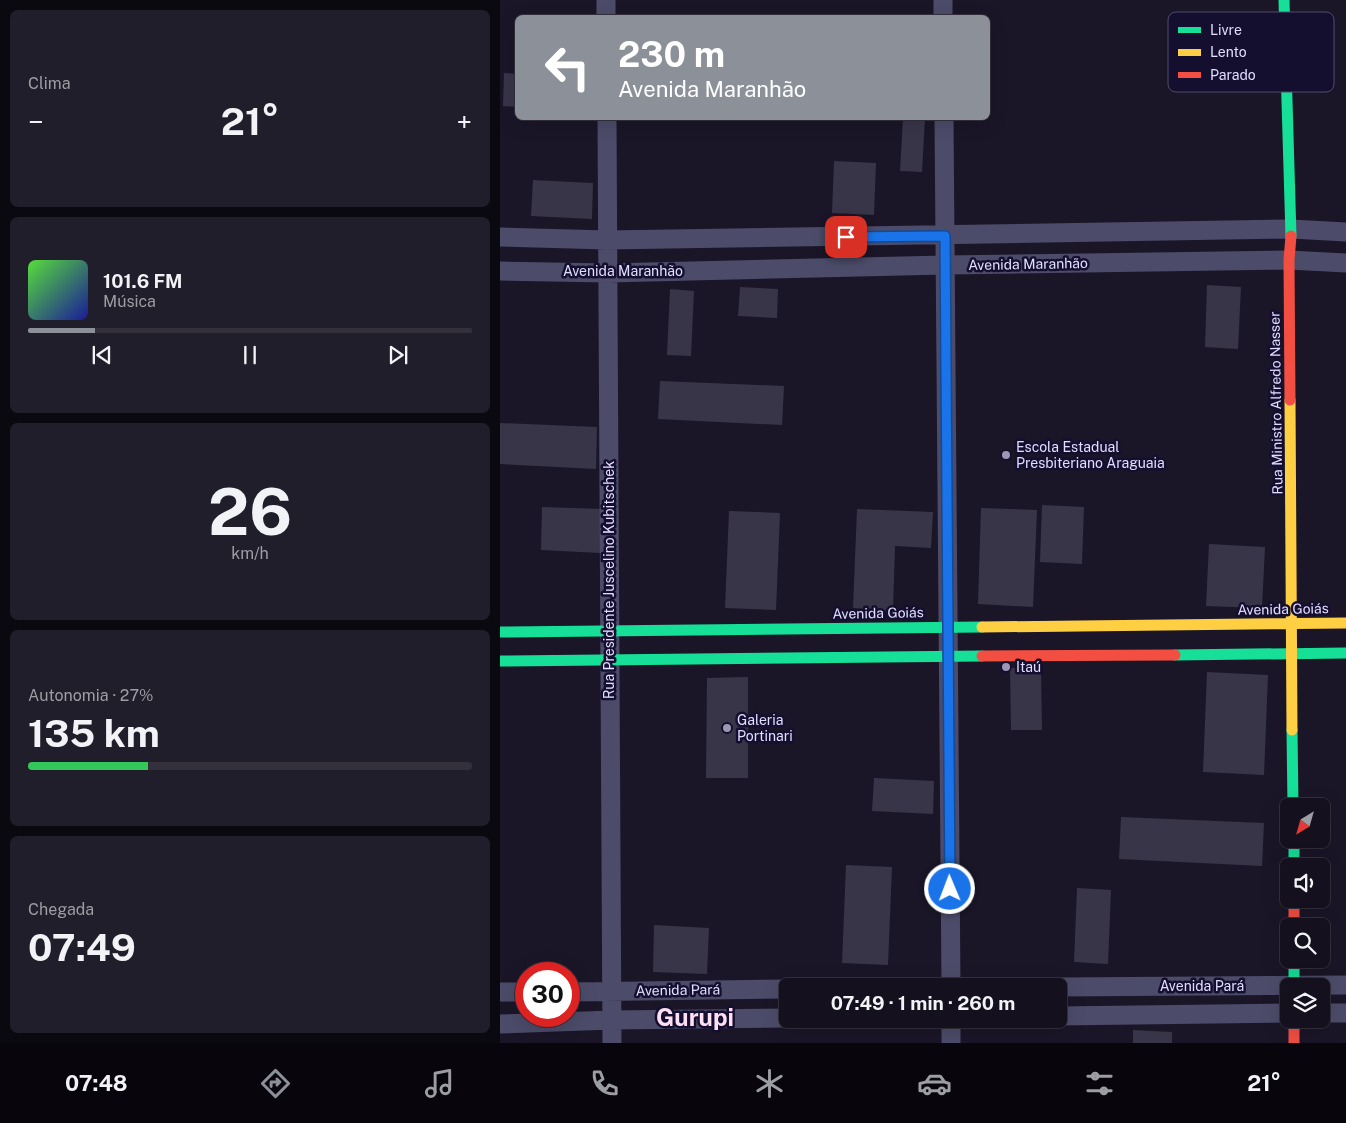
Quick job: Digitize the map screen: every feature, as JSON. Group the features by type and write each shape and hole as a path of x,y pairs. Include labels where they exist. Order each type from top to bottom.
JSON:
{"main road":[{"name":"Rua Ministro Alfredo Nasser","path":"1287,92 1291,229 1293,798"},
{"name":"Avenida Goiás","path":"500,632 1346,623"},
{"path":"500,661 1346,653"},
{"path":"1294,1028 1294,1043"}],"street":[{"path":"606,0 606,15"},
{"path":"943,0 943,15"},
{"name":"Rua Presidente Juscelino Kubitschek","path":"606,120 612,1043"},
{"path":"944,120 951,978"},
{"path":"500,237 607,240 1291,229 1346,232"},
{"name":"Avenida Maranhão","path":"500,270 607,273 945,265 1290,260 1346,263"},
{"name":"Avenida Pará","path":"1330,985 1346,984"},
{"name":"Avenida Pará","path":"1067,987 1280,986"},
{"name":"Avenida Pará","path":"580,992 779,990"},
{"path":"500,992 515,992"},
{"name":"Avenida Pará","path":"1067,1016 1280,1013"},
{"path":"1330,1013 1346,1013"},
{"path":"500,1024 612,1020 779,1018"},
{"path":"951,1028 951,1043"}],"building":[{"path":"504,73 515,74 515,107 503,106"},
{"path":"903,120 925,120 922,172 900,171"},
{"path":"834,161 876,163 874,215 832,213"},
{"path":"533,180 593,183 592,219 531,216"},
{"path":"1207,285 1241,287 1238,349 1205,347"},
{"path":"740,287 778,289 777,318 738,316"},
{"path":"670,289 694,291 691,356 667,355"},
{"path":"660,381 784,386 782,425 658,419"},
{"path":"500,423 597,427 596,469 500,464"},
{"path":"1042,505 1084,507 1082,564 1040,562"},
{"path":"542,507 602,509 600,553 541,550"},
{"path":"981,508 1037,510 1033,607 978,604"},
{"path":"857,509 933,512 931,548 895,546 893,611 853,608"},
{"path":"729,511 780,513 776,610 725,608"},
{"path":"1209,544 1265,547 1262,608 1206,606"},
{"path":"1010,668 1041,668 1042,730 1011,730"},
{"path":"1207,672 1268,675 1264,775 1203,772"},
{"name":"Galeria Portinari","path":"748,677 748,778 706,778 707,678"},
{"path":"874,778 934,781 933,814 872,811"},
{"path":"1121,817 1264,823 1262,866 1119,859"},
{"path":"846,865 892,867 888,965 842,963"},
{"path":"1077,888 1111,890 1108,964 1074,962"},
{"path":"654,925 709,928 707,974 653,972"},
{"path":"1133,1030 1172,1032 1172,1043 1133,1043"}],"traffic: fast":[{"path":"1284,0 1284,12"},
{"path":"1287,92 1291,236"},
{"path":"500,632 982,627"},
{"path":"1175,655 1346,653"},
{"path":"500,661 982,656"},
{"path":"1292,730 1293,798"},
{"path":"1294,848 1294,858"},
{"path":"1294,968 1294,978"}],"traffic: slow":[{"path":"1290,400 1292,730"},
{"path":"982,627 1346,623"}],"traffic: jam":[{"path":"1290,400 1289,260 1291,236"},
{"path":"982,656 1175,655"},
{"path":"1294,908 1294,918"},
{"path":"1294,1028 1294,1043"}],"place":[{"name":"Escola Estadual Presbiteriano Araguaia","path":"1006,455"},
{"name":"Itaú","path":"1006,667"},
{"name":"Galeria Portinari","path":"727,728"}],"district":[{"name":"Gurupi","path":"695,1017"}],"route":[{"path":"846,237 945,236 950,889"}]}
